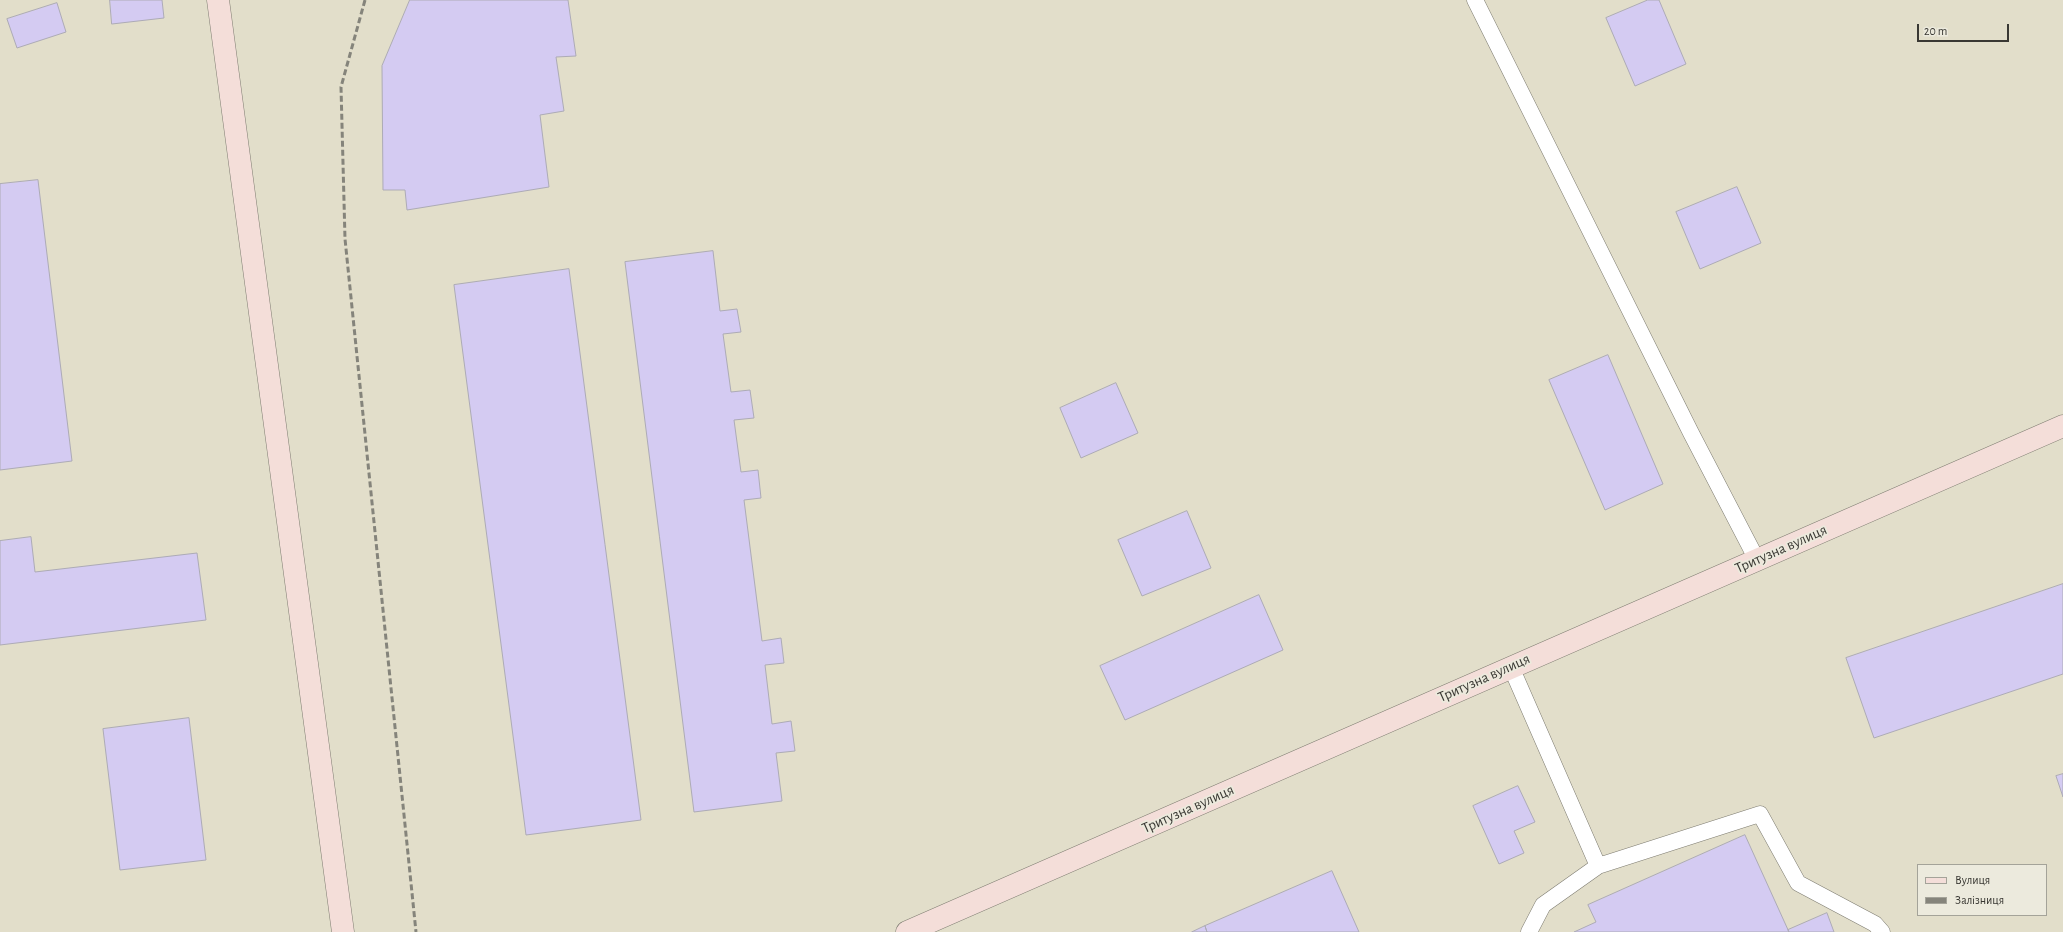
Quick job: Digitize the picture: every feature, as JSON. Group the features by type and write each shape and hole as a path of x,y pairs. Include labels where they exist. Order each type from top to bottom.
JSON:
{"main road":[{"path":"218,0 343,932"},
{"name":"Тритузна вулиця","path":"906,932 2063,426"}],"lane":[{"path":"1475,0 1691,433 1757,560"},
{"path":"1511,667 1598,866"},
{"path":"1529,932 1543,905 1598,866 1760,814 1798,883 1875,924 1882,932"}],"shaded area":[{"path":"0,0 2063,0 2063,932 0,932"}],"building":[{"path":"110,0 162,0 164,18 112,24"},
{"path":"410,0 568,0 576,56 556,57 564,111 540,115 549,187 407,210 405,190 383,190 382,66"},
{"path":"1648,0 1659,0 1686,64 1635,86 1606,18"},
{"path":"57,3 66,32 17,48 7,19"},
{"path":"38,180 72,461 0,470 0,184"},
{"path":"1737,187 1761,243 1700,269 1676,212"},
{"path":"713,251 720,311 737,309 741,332 723,334 731,392 750,390 754,418 734,420 741,472 758,470 761,498 744,500 762,641 781,638 784,663 765,665 772,724 791,721 795,751 776,753 782,801 694,812 625,262"},
{"path":"569,269 641,820 526,835 454,285"},
{"path":"1608,355 1663,484 1605,510 1549,380"},
{"path":"1116,383 1138,433 1081,458 1060,408"},
{"path":"1187,511 1211,568 1142,596 1118,540"},
{"path":"31,537 35,572 197,553 206,620 0,645 0,541"},
{"path":"2063,584 2063,674 1874,738 1846,658"},
{"path":"1259,595 1283,650 1125,720 1100,666"},
{"path":"189,718 206,860 120,870 103,729"},
{"path":"2063,774 2063,797 2056,776"},
{"path":"1518,786 1535,822 1514,831 1524,853 1499,864 1473,806"},
{"path":"1745,835 1789,932 1574,932 1596,922 1588,905"},
{"path":"1332,871 1359,932 1207,932 1205,926"},
{"path":"1827,913 1834,932 1789,932 1788,930"},
{"path":"1205,926 1207,932 1192,932"}],"railway":[{"path":"365,0 341,87 345,239 416,932"}]}
